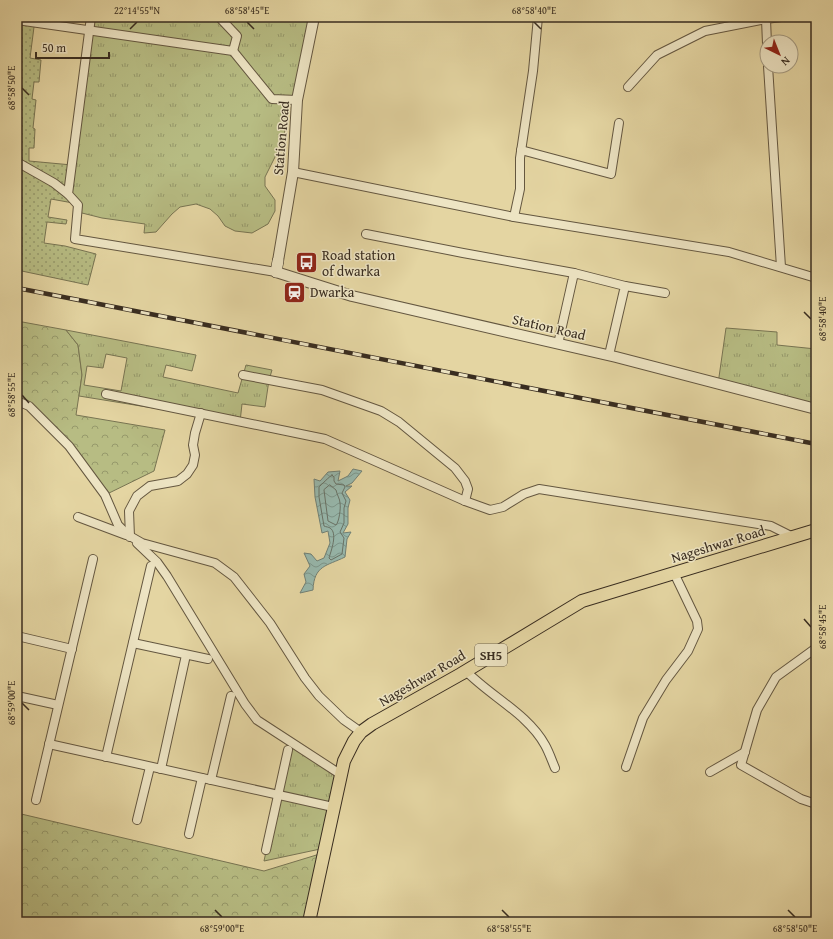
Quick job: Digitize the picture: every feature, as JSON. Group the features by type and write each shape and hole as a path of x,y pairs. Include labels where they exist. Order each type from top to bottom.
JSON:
{"main road":[{"name":"Nageshwar Road","path":"309,922 340,774 348,750 361,732 582,601 816,530"}],"street":[{"path":"68,194 91,17"},
{"path":"219,17 237,36 233,50"},
{"name":"Station Road","path":"314,17 297,100 293,172 277,266 352,296 609,355 816,410"},
{"path":"514,217 520,190 521,150 533,71 538,17"},
{"path":"628,87 657,55 705,31 781,17"},
{"path":"766,19 767,34"},
{"path":"17,20 233,50 272,99 297,100"},
{"path":"768,74 780,268"},
{"path":"521,150 611,174 619,123"},
{"path":"17,162 54,183 68,194 78,205 74,239 277,266"},
{"path":"293,172 514,217 729,252 816,278"},
{"path":"366,234 574,273 625,286 665,293"},
{"path":"558,344 574,273"},
{"path":"609,355 625,286"},
{"path":"243,375 322,390 381,411 399,422 455,468 465,481 468,489 465,501"},
{"path":"106,394 325,439 465,501 490,510 503,508 524,494 539,489 771,526 793,537"},
{"path":"17,401 29,406 69,446 105,495 118,525 157,562 245,704 257,720 340,774"},
{"path":"130,537 129,511 137,496 150,486 178,481 187,474 193,465 195,455 193,445 201,413"},
{"path":"78,516 142,543 215,563 234,577 270,623 305,678 319,696 344,720 361,732"},
{"path":"36,800 93,558"},
{"path":"106,757 151,566"},
{"path":"626,766 644,718 666,680 688,651 698,629 697,621 674,573"},
{"path":"17,636 72,649"},
{"path":"133,643 208,659"},
{"path":"816,648 776,677 757,710 741,765 801,799 816,804"},
{"path":"161,769 186,654"},
{"path":"466,671 478,684 513,710 530,725 545,744 555,768"},
{"path":"17,696 58,705"},
{"path":"211,780 231,696"},
{"path":"49,744 333,807"},
{"path":"266,850 288,750"},
{"path":"710,772 745,752"},
{"path":"137,820 150,767"},
{"path":"189,834 202,778"}],"green space":[{"path":"17,17 45,17 43,24 35,23 30,58 41,60 39,82 34,82 32,99 36,100 33,128 35,129 34,148 29,148 29,161 72,165 73,203 51,199 48,217 67,220 66,224 47,222 44,243 65,246 96,254 88,285 17,270"},
{"path":"91,17 314,17 297,100 284,100 286,118 284,139 265,177 265,186 275,200 275,211 268,224 252,233 235,231 225,226 218,216 210,209 196,204 180,207 156,232 144,233 145,224 102,218 78,212 68,194"},
{"path":"17,321 66,330 78,345 82,375 76,415 165,430 154,471 105,495 69,446 29,406 17,401"},
{"path":"726,328 777,332 777,345 816,349 816,409 718,384"},
{"path":"66,330 196,355 192,371 166,365 163,377 238,393 246,365 272,370 265,407 242,404 240,422 79,396 82,375 78,345","holes":["106,354 127,358 121,391 84,385 87,366 103,368"]},
{"path":"289,744 340,774 325,848 264,861"},
{"path":"17,813 264,871 323,853 309,922 17,922"}],"water":[{"path":"353,469 362,471 352,483 346,486 352,486 345,492 350,500 348,508 348,524 343,533 351,532 347,539 345,557 327,565 319,571 314,582 313,590 300,593 306,582 304,574 310,566 304,553 311,554 317,561 324,558 330,543 328,531 322,533 315,497 314,479 320,481 328,472 340,471 338,481 348,476"}],"railway":[{"path":"17,288 816,444"}],"place":[{"name":"Road station of dwarka","path":"306,263"},
{"name":"Dwarka","path":"294,292"}]}
